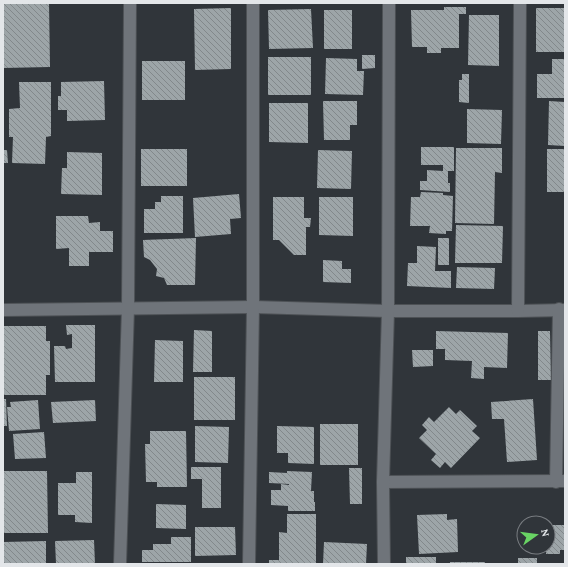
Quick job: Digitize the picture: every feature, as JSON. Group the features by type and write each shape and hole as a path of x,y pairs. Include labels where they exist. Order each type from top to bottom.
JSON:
{"street":[{"path":"120,564 128,308 130,3"},
{"path":"249,564 253,307 253,3"},
{"path":"384,564 383,482 388,311 389,3"},
{"path":"518,311 520,3"},
{"path":"3,310 253,307 388,311 562,310 560,482 383,482"}],"building":[{"path":"3,3 49,3 50,67 3,68"},
{"path":"444,7 466,7 466,14 459,14 459,48 441,48 441,53 427,53 427,47 412,47 411,10 444,10"},
{"path":"231,8 231,69 195,70 194,9"},
{"path":"536,8 565,8 565,52 536,52"},
{"path":"311,9 313,48 269,49 268,10"},
{"path":"324,10 352,10 352,49 324,49"},
{"path":"469,15 499,15 499,66 468,65"},
{"path":"362,55 375,55 375,68 362,69"},
{"path":"268,57 311,57 311,95 268,95"},
{"path":"326,58 357,59 357,71 364,71 363,95 325,94"},
{"path":"552,59 565,59 565,98 537,98 537,74 552,74"},
{"path":"142,61 185,61 185,100 142,100"},
{"path":"462,74 469,74 469,103 459,102 459,80 462,80"},
{"path":"104,81 105,120 67,121 67,110 58,110 58,96 61,96 61,82"},
{"path":"19,82 51,82 51,136 46,137 45,164 12,163 13,137 9,137 9,109 20,108"},
{"path":"323,101 357,101 357,125 350,125 350,140 324,140"},
{"path":"549,101 565,102 565,146 548,145"},
{"path":"269,103 308,103 308,143 269,142"},
{"path":"467,109 502,110 501,144 467,143"},
{"path":"421,147 454,147 454,171 448,171 450,192 420,190 420,181 427,181 427,170 443,171 443,165 421,165"},
{"path":"456,148 502,148 502,173 495,172 494,224 455,223"},
{"path":"141,149 187,149 187,186 141,186"},
{"path":"547,149 565,149 565,192 547,192"},
{"path":"3,150 7,150 8,163 3,163"},
{"path":"318,150 352,151 351,189 317,188"},
{"path":"67,152 102,153 102,195 61,194 62,168 67,168"},
{"path":"421,192 443,193 443,195 453,196 452,231 446,231 446,234 429,233 430,226 410,226 411,197 420,197"},
{"path":"239,194 241,218 230,219 231,234 195,237 193,198"},
{"path":"161,196 183,196 183,233 144,233 144,209 155,209 155,202 161,202"},
{"path":"273,197 304,197 304,218 311,218 310,227 306,227 306,255 294,255 279,240 273,240"},
{"path":"319,197 353,197 353,236 319,235"},
{"path":"56,216 88,216 89,223 100,222 100,231 113,231 113,252 89,252 89,266 69,266 69,248 56,249"},
{"path":"456,225 503,226 502,263 455,263"},
{"path":"196,238 195,285 167,285 164,278 156,276 157,269 150,260 144,257 143,240"},
{"path":"438,238 449,238 449,265 438,265"},
{"path":"417,246 436,247 435,271 451,271 451,288 407,286 408,263 417,263"},
{"path":"323,260 342,261 342,269 351,269 351,283 323,282"},
{"path":"457,267 495,268 494,289 456,288"},
{"path":"66,325 95,325 95,382 55,382 54,346 65,346 66,349 72,348 72,334 67,335"},
{"path":"3,326 46,326 46,341 50,341 50,375 46,375 46,395 3,395"},
{"path":"194,330 212,331 212,372 193,372"},
{"path":"436,331 508,333 507,368 484,367 484,379 471,378 472,361 445,360 445,349 436,349"},
{"path":"538,331 550,331 551,380 538,380"},
{"path":"155,340 183,341 183,382 154,382"},
{"path":"412,350 433,350 433,366 413,367"},
{"path":"194,377 235,377 235,420 194,420"},
{"path":"3,399 6,399 7,426 3,426"},
{"path":"533,399 537,460 507,462 504,419 492,419 491,402"},
{"path":"38,400 40,429 9,431 7,407 11,407 10,402"},
{"path":"95,400 96,421 53,423 51,402"},
{"path":"449,407 456,414 460,410 477,426 472,431 480,438 451,468 445,462 440,468 431,460 436,454 419,438 427,430 422,425 429,417 434,422"},
{"path":"320,424 358,424 358,465 320,465"},
{"path":"195,426 229,427 228,463 195,462"},
{"path":"277,426 314,427 314,464 288,463 288,453 277,453"},
{"path":"150,431 186,431 187,487 157,487 157,482 146,482 145,444 150,444"},
{"path":"44,432 46,458 15,459 13,434"},
{"path":"191,467 221,467 221,508 202,508 202,479 191,479"},
{"path":"349,468 362,468 362,504 350,504"},
{"path":"3,471 47,471 48,533 3,533"},
{"path":"287,471 312,472 311,491 314,491 315,511 288,511 288,506 271,505 271,490 281,490 281,484 289,484 269,483 269,472 287,473"},
{"path":"76,472 92,472 92,523 75,522 75,515 58,515 58,483 76,483"},
{"path":"156,504 186,505 186,529 156,528"},
{"path":"287,514 316,514 316,564 269,564 269,560 279,560 279,532 287,533"},
{"path":"447,514 447,520 457,519 458,552 419,554 417,515"},
{"path":"556,525 565,525 565,550 560,550 560,554 556,554"},
{"path":"195,527 235,527 236,555 195,556"},
{"path":"171,537 191,537 191,562 142,562 142,550 153,550 153,544 171,544"},
{"path":"94,540 95,564 56,564 55,541"},
{"path":"46,541 46,564 3,564 3,542"},
{"path":"324,542 367,544 366,564 323,564"},
{"path":"406,557 436,557 436,564 406,564"},
{"path":"518,558 537,558 537,564 518,564"},
{"path":"450,562 485,562 485,564 450,564"}]}
